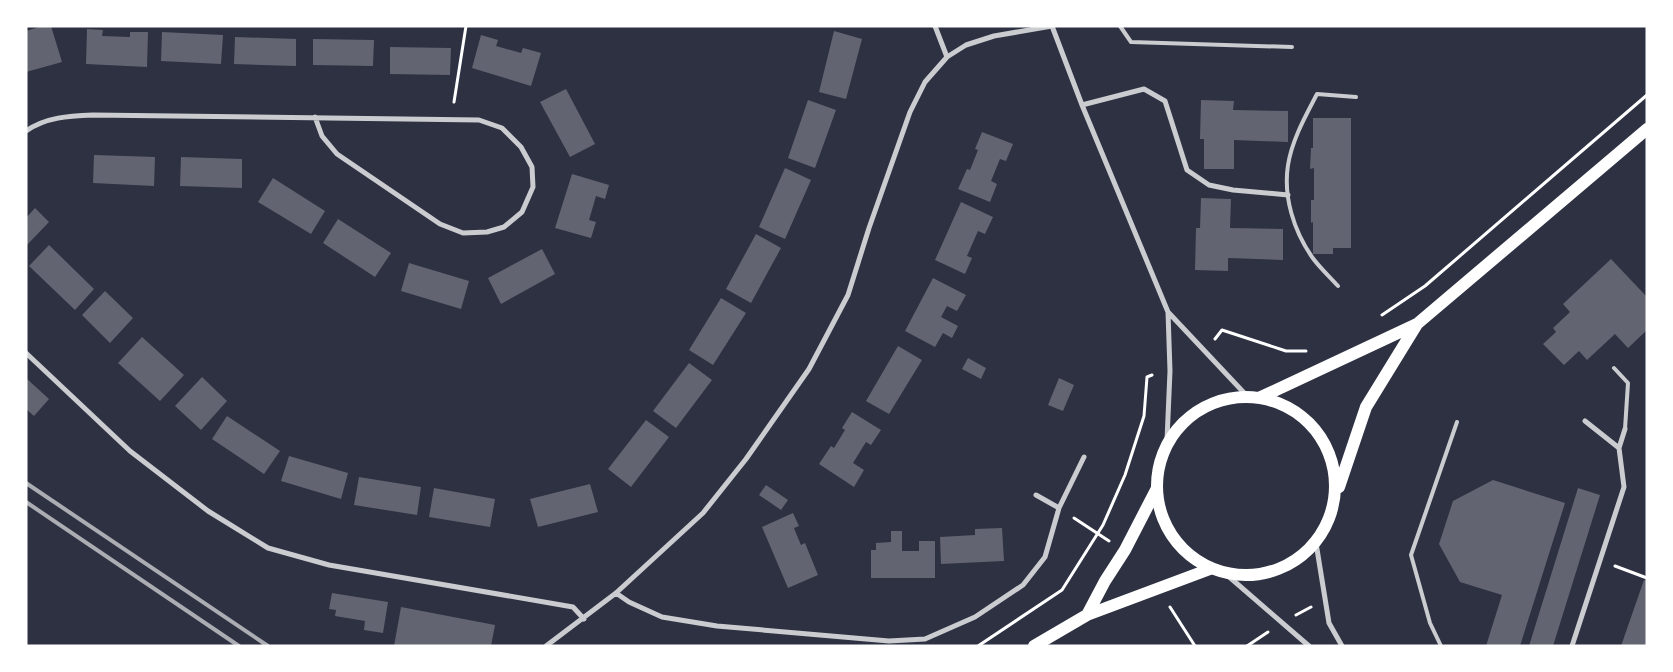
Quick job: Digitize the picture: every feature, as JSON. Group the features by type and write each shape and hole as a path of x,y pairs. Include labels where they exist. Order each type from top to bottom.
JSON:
{"main road":[{"path":"1261,397 1417,324 1647,129"},
{"path":"1337,494 1336,475 1323,438 1310,422 1281,402 1261,397 1247,396 1220,402 1187,417 1167,440 1158,466 1156,490 1158,504 1165,526 1179,547 1210,568 1228,575 1254,577 1280,571 1316,544 1329,516 1337,494 1366,407 1417,324"},
{"path":"1087,615 1104,581 1125,550 1156,490"},
{"path":"1034,646 1087,615 1210,568"}],"street":[{"path":"935,26 947,57"},
{"path":"546,646 616,593 703,513 746,459 809,369 848,295 869,228 910,112 925,82 947,57 966,45 994,36 1052,26 1082,105 1168,312 1170,371 1167,440"},
{"path":"1082,105 1144,89 1165,101 1187,170 1208,185 1233,190 1288,195"},
{"path":"26,131 36,124 63,117 93,115 315,117 479,120 502,128 521,147 532,167 533,187 522,212 504,227 487,232 463,233 440,224 337,154 322,136 315,117"},
{"path":"1168,312 1247,396"},
{"path":"26,353 130,451 208,511 268,548 329,564 573,607 584,619"},
{"path":"1585,421 1619,448"},
{"path":"1572,646 1624,487 1619,448 1625,429"},
{"path":"616,593 629,602 662,616 717,626 889,642 925,639 975,617 1023,585 1045,557 1059,508 1084,457"},
{"path":"1036,495 1059,508"},
{"path":"1316,544 1329,623 1342,646"},
{"path":"1228,575 1309,646"}],"lane":[{"path":"1120,26 1131,42 1292,47"},
{"path":"1338,286 1312,257 1295,226 1288,195 1288,166 1298,131 1317,94 1356,97"},
{"path":"1614,368 1628,383 1625,429"},
{"path":"1441,646 1430,623 1411,556 1457,422"}],"path":[{"path":"451,120 466,26"},
{"path":"1377,318 1425,286 1647,95"},
{"path":"1214,341 1222,330 1286,351 1314,351"},
{"path":"978,646 1062,590 1098,533 1125,475 1144,416 1147,377 1150,376"},
{"path":"1059,508 1111,542"},
{"path":"1600,561 1647,578"},
{"path":"1167,602 1195,646"}],"building":[{"path":"42,26 51,26 62,62 26,72 26,31"},
{"path":"87,29 103,30 102,36 130,37 130,32 148,32 147,67 86,64"},
{"path":"834,31 862,39 846,99 819,92"},
{"path":"162,32 223,35 221,64 161,61"},
{"path":"481,35 498,40 496,46 521,53 523,48 541,53 531,86 472,68"},
{"path":"235,37 296,39 296,66 234,64"},
{"path":"313,39 374,40 373,66 313,65"},
{"path":"390,47 451,48 450,75 390,74"},
{"path":"566,89 595,144 570,157 540,102"},
{"path":"808,100 836,110 815,168 788,158"},
{"path":"1201,100 1234,101 1233,110 1288,111 1288,142 1234,140 1234,169 1204,169 1204,139 1200,139"},
{"path":"1313,118 1351,118 1351,248 1333,248 1333,254 1313,254 1311,200 1314,200 1314,168 1310,169 1311,148 1313,148"},
{"path":"982,132 1013,144 1006,161 1000,159 991,181 997,184 990,202 958,189 967,169 970,170 978,150 975,149"},
{"path":"94,155 155,157 154,186 93,183"},
{"path":"181,157 242,159 242,188 180,186"},
{"path":"785,168 811,180 785,239 759,227"},
{"path":"572,174 609,185 605,199 596,196 589,220 596,222 591,238 555,228"},
{"path":"273,178 325,211 311,234 258,202"},
{"path":"1201,198 1231,199 1230,228 1283,229 1283,260 1228,258 1228,271 1195,270 1196,228 1200,228"},
{"path":"961,202 993,217 985,234 978,231 967,256 972,258 965,274 935,260"},
{"path":"35,208 49,222 26,246 26,218"},
{"path":"338,219 391,253 375,277 323,243"},
{"path":"756,234 781,248 751,303 726,289"},
{"path":"49,245 94,289 75,310 29,266"},
{"path":"542,249 555,274 501,304 488,278"},
{"path":"1611,259 1647,297 1647,330 1628,348 1615,334 1587,360 1579,351 1564,365 1543,344 1556,332 1553,328 1570,312 1563,304"},
{"path":"409,263 469,281 461,309 401,291"},
{"path":"933,278 966,295 957,311 947,306 941,317 958,326 952,338 943,333 935,347 905,331"},
{"path":"105,291 133,318 110,343 82,315"},
{"path":"721,298 746,313 713,365 689,350"},
{"path":"142,337 184,375 160,401 118,363"},
{"path":"898,346 922,360 889,414 866,401"},
{"path":"968,358 986,368 981,379 962,369"},
{"path":"689,363 712,380 676,428 653,411"},
{"path":"202,377 227,401 201,430 175,406"},
{"path":"26,378 49,399 34,416 26,409"},
{"path":"1059,378 1074,385 1063,411 1048,405"},
{"path":"852,412 881,430 871,445 866,442 853,463 864,470 854,487 819,464 831,446 834,448 845,430 842,428"},
{"path":"227,416 280,451 264,474 212,439"},
{"path":"646,420 669,437 631,487 608,469"},
{"path":"289,456 348,473 341,499 281,481"},
{"path":"359,477 421,487 417,515 354,505"},
{"path":"1493,480 1565,503 1520,646 1486,646 1502,595 1460,582 1439,544 1453,501"},
{"path":"590,484 598,512 538,527 530,499"},
{"path":"766,485 788,500 781,510 759,495"},
{"path":"434,488 495,499 490,527 429,517"},
{"path":"1578,488 1600,495 1553,646 1529,646"},
{"path":"793,513 799,526 794,528 798,538 801,545 805,543 818,575 788,588 762,527"},
{"path":"1002,528 1004,561 941,564 940,537 975,535 975,529"},
{"path":"891,531 902,531 902,551 919,551 919,541 935,541 935,578 871,578 871,550 876,550 876,543 891,542"},
{"path":"1644,580 1647,581 1647,646 1621,646"},
{"path":"332,593 388,602 383,633 364,630 365,621 335,616 336,610 329,609"},
{"path":"401,607 495,625 491,646 394,646"}],"railway":[{"path":"26,483 268,646"},
{"path":"26,502 239,646"}]}
